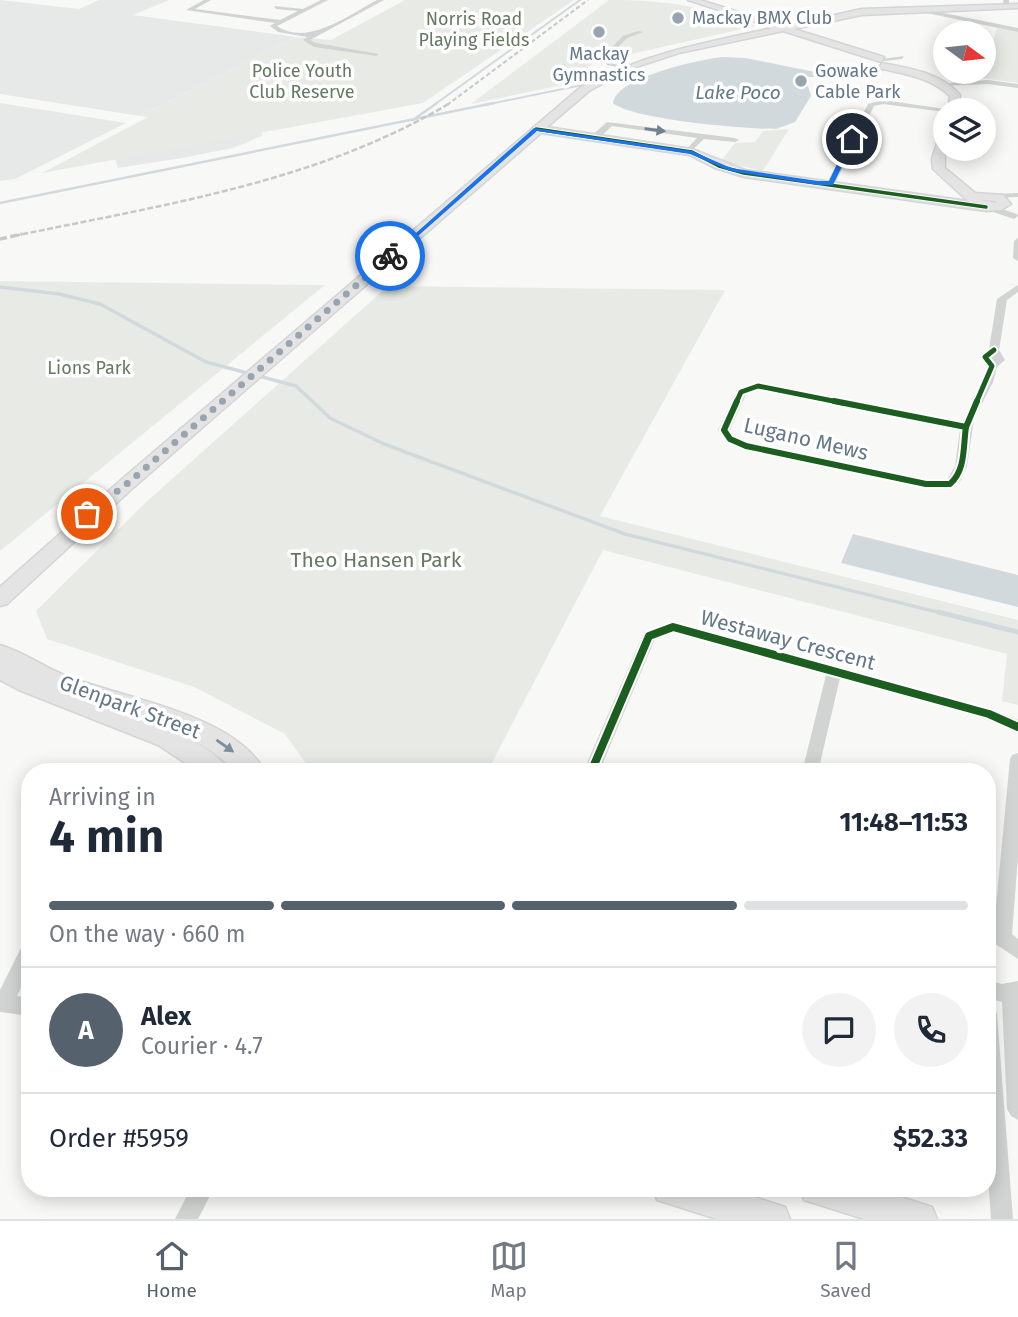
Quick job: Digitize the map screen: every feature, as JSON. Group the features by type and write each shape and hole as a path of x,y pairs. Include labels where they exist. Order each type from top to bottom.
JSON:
{"street":[{"path":"208,0 189,10 281,22"},
{"path":"310,37 273,28 325,0"},
{"path":"376,54 306,42 310,37 381,0"},
{"path":"692,0 760,20 933,81"},
{"path":"663,56 870,11 941,11 1007,5 1006,0 1018,5"},
{"path":"996,6 1018,5"},
{"path":"276,7 304,10"},
{"path":"941,11 1018,30"},
{"path":"760,20 813,24"},
{"path":"0,599 128,483 585,89 624,68 765,30 768,27 760,20"},
{"path":"813,24 804,32 810,37 869,62 895,63 905,71"},
{"path":"739,37 784,30"},
{"path":"624,68 609,64 604,58 625,37 640,32"},
{"path":"869,62 854,68 882,63"},
{"path":"996,83 1018,86"},
{"path":"941,84 955,95 954,98"},
{"path":"831,183 871,104 933,108"},
{"path":"594,138 610,124 735,140"},
{"path":"536,129 688,152 730,169 948,202 988,201 1018,196"},
{"path":"688,152 702,137"},
{"path":"938,161 939,169 947,178 1016,219"},
{"path":"962,188 973,199"},
{"path":"948,202 973,199 1005,204 1018,196"},
{"path":"1005,204 1016,219"},
{"path":"1018,241 1018,256"},
{"path":"966,427 971,410 989,381 992,366 1000,360 994,350 1002,299 1016,285"},
{"name":"Lugano Mews","path":"758,386 966,427 959,474 957,480 948,485 926,484 746,446 730,439 724,429 741,392 758,386"},
{"path":"0,585 128,483"},
{"name":"Westaway Crescent","path":"595,763 649,636 673,627 989,714 1018,727"},
{"name":"Glenpark Street","path":"0,653 36,673 195,728 230,749 244,763"},
{"name":"Glenpark Street","path":"0,670 29,687 151,729 173,740 205,763"},
{"path":"812,763 835,670"},
{"path":"0,679 29,687"},
{"path":"996,921 1018,759"},
{"path":"996,937 1018,950"},
{"path":"21,967 1,1004 21,1006"},
{"path":"996,990 1015,991 1018,1109"},
{"path":"996,1137 1002,1219"},
{"path":"186,1219 198,1197"},
{"path":"699,1197 773,1219"},
{"path":"846,1197 920,1219"}],"shaded area":[{"path":"0,0 79,9 99,0 169,0 133,15 296,37 140,116 0,94"},
{"path":"0,103 126,123 15,179 0,181"},
{"path":"261,128 262,136 233,148 182,158 118,168 114,156"}],"green space":[{"name":"Police Youth Club Reserve","path":"405,0 574,0 423,103 42,173 148,117 140,116 296,37 331,40"},
{"path":"609,0 649,1 684,6 756,26 595,62 567,84 471,104"},
{"path":"997,28 1018,32 1018,83 996,80"},
{"path":"789,129 763,171 721,161 735,143 755,142 763,131"},
{"name":"Lions Park","path":"0,281 325,285 0,551"},
{"name":"Theo Hansen Park","path":"388,286 725,290 600,516 1018,620 1018,705 1002,701 1007,654 603,550 492,763 306,763 285,734 194,687 47,639 36,611 145,503"}],"water":[{"name":"Lake Poco","path":"722,57 746,58 815,72 819,77 805,77 811,96 795,122 776,129 666,119 625,109 613,103 628,85 643,78 678,66"},
{"path":"853,534 1018,575 1018,607 841,563"}],"waterway":[{"path":"434,105 580,0"},
{"path":"607,81 647,76"},
{"path":"485,105 587,84"},
{"path":"414,119 437,103"},
{"path":"414,119 494,103"},
{"path":"0,203 414,119"},
{"path":"0,287 59,294 100,304 206,362 296,386 330,418 384,444 625,534 945,614"},
{"path":"938,612 1018,632"}],"railway":[{"path":"449,104 588,0"},
{"path":"14,236 182,201 294,172 400,130 449,104"},
{"path":"0,239 22,234"}],"cycle path":[{"path":"536,129 692,152 719,166 744,173 986,207"},
{"path":"966,427 758,386 741,392 724,430 730,439 746,446 926,484 950,484 955,480 961,466 968,419 990,374 992,366 985,357 994,350"},
{"path":"595,763 649,636 673,627 989,714 1018,727"}],"way so far":[{"path":"87,514 128,483 390,256"}],"place":[{"name":"Mackay BMX Club","path":"678,18"},
{"name":"Mackay Gymnastics","path":"599,32"},
{"name":"Gowake Cable Park","path":"801,81"}],"route":[{"path":"390,256 536,129 692,152 719,166 744,173 818,183 831,183 852,139"}],"park label":[{"name":"Norris Road Playing Fields","path":"474,29"}]}
